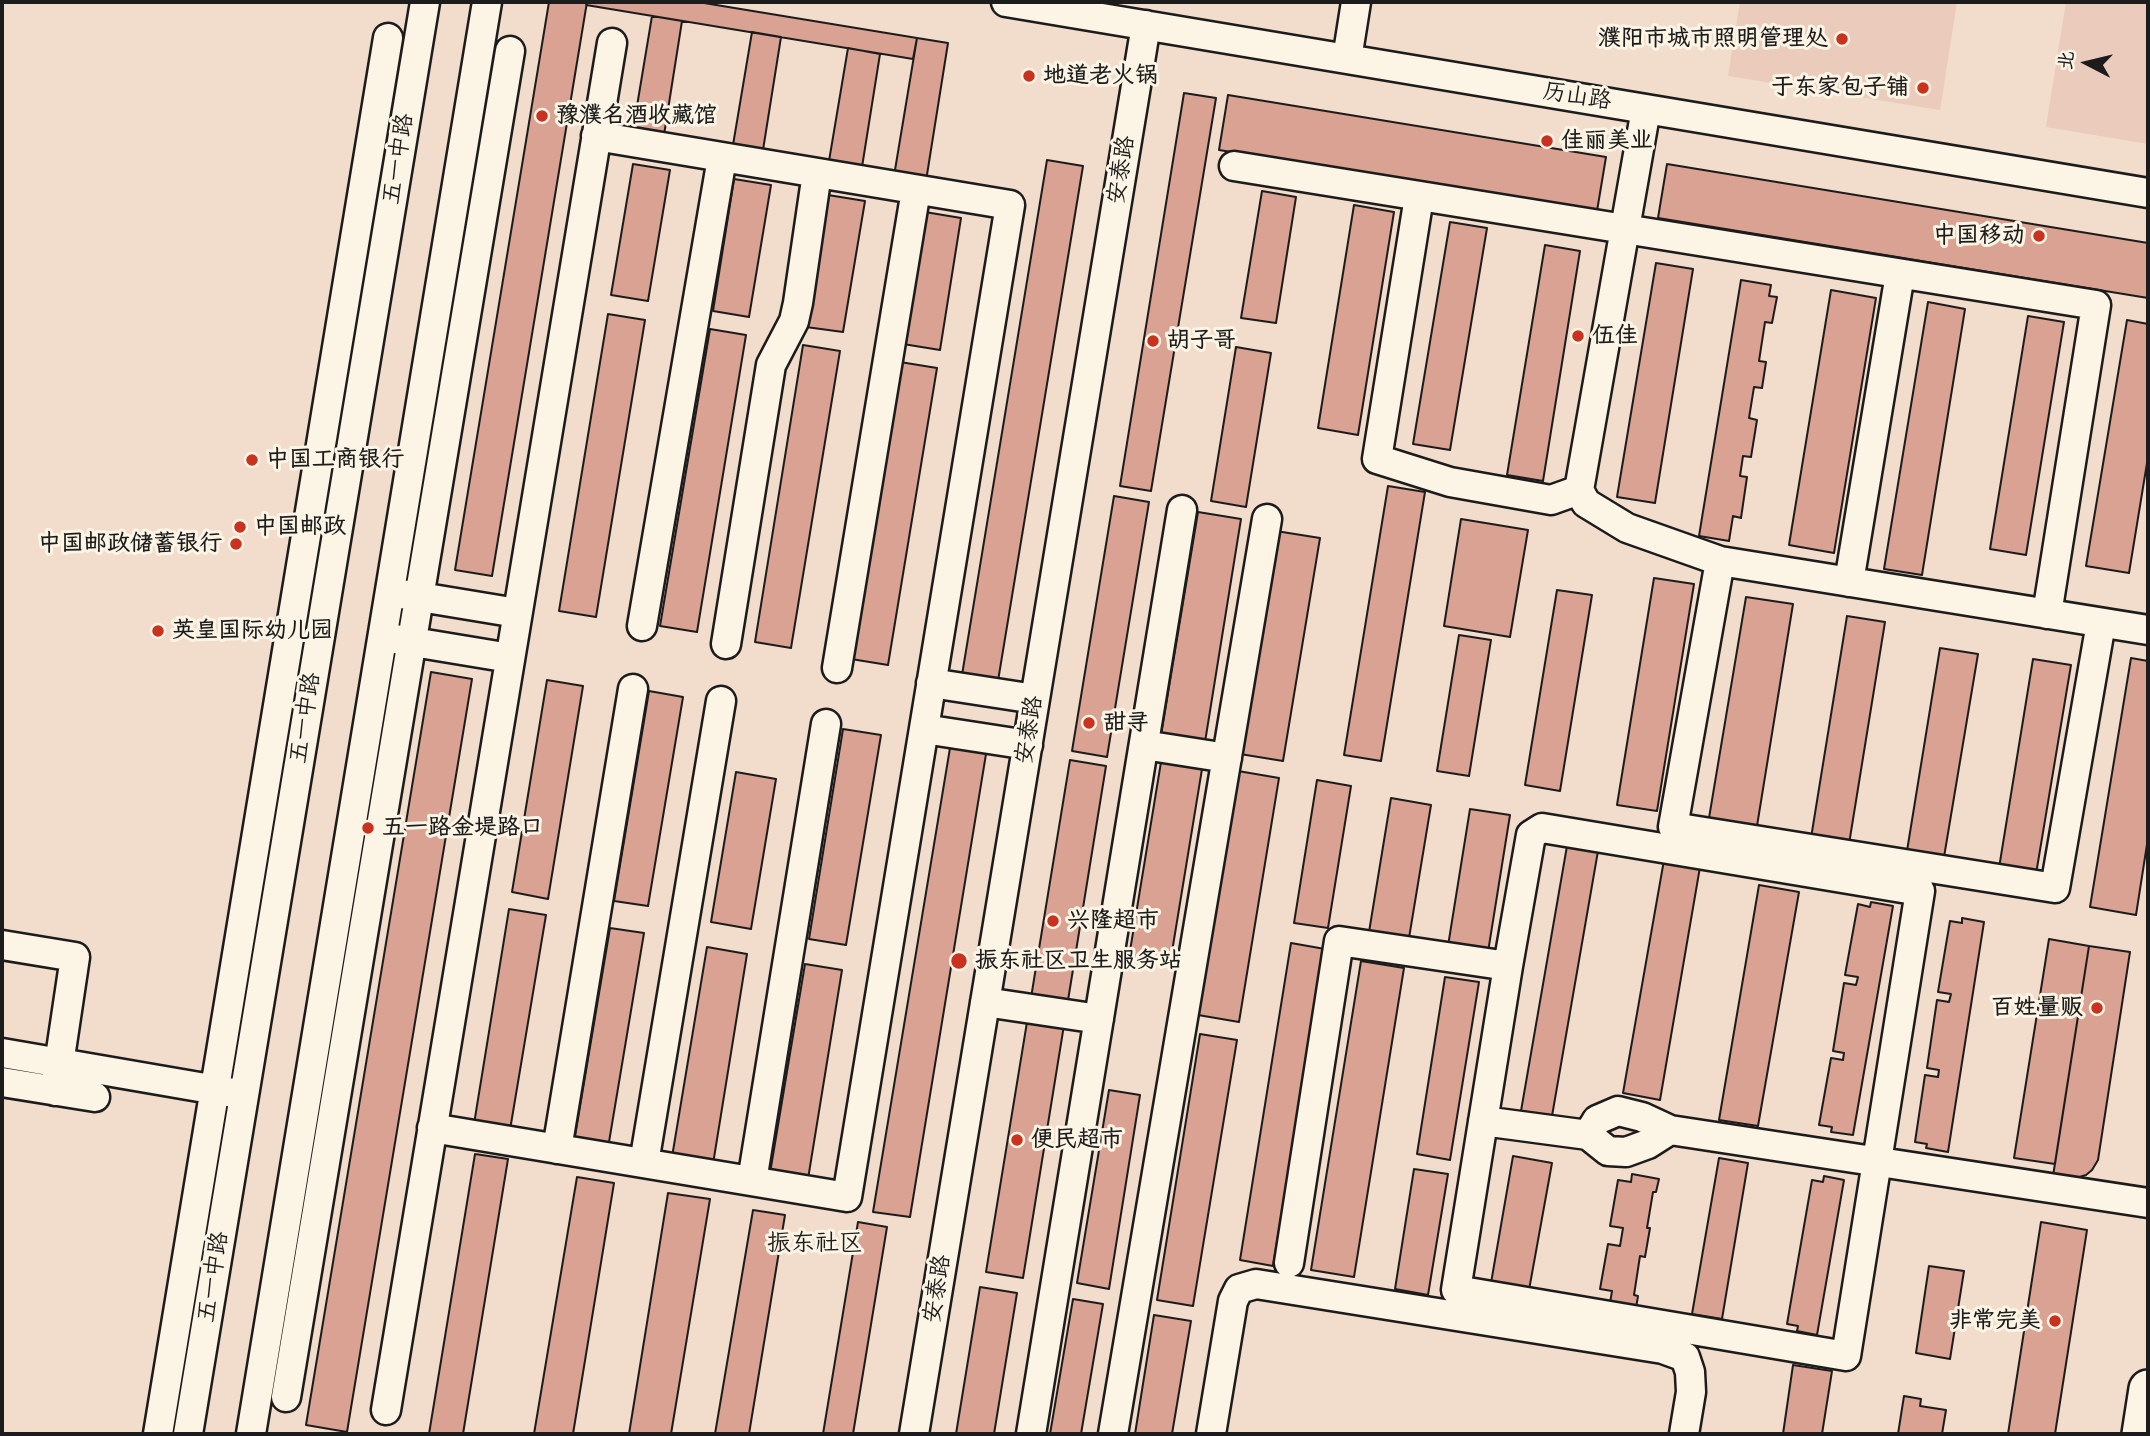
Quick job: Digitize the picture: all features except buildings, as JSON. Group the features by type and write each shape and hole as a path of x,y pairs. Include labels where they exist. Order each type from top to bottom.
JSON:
{"main road":[{"path":"2141,1434 2148,1389"}],"street":[{"name":"五一中路","path":"188,1434 425,2"},
{"path":"251,1434 487,2"},
{"name":"历山路","path":"1013,2 2148,193"},
{"path":"1347,59 1356,2"},
{"name":"安泰路","path":"914,1434 1146,25"},
{"path":"158,1434 387,38"},
{"path":"386,1410 612,43"},
{"path":"286,1397 510,51"},
{"path":"1646,109 1578,490 1586,503 1628,528 1720,561 2148,630"},
{"path":"432,1128 846,1197 932,682 1010,205 596,136"},
{"path":"642,626 722,158"},
{"path":"1234,166 2096,305 2047,614"},
{"path":"726,643 771,365 794,321 817,173"},
{"path":"837,668 916,190"},
{"path":"1419,197 1377,459 1450,482 1551,500 1578,490"},
{"path":"1849,582 1900,274"},
{"path":"1031,1434 1182,510"},
{"path":"1113,1434 1267,519"},
{"path":"1720,561 1673,827 2055,888 2101,623"},
{"path":"389,592 517,613"},
{"path":"382,636 510,658"},
{"path":"932,682 1035,699"},
{"path":"557,1149 633,689"},
{"path":"644,1163 721,701"},
{"path":"752,1181 826,724"},
{"path":"924,729 1028,745"},
{"path":"1144,745 1227,758"},
{"path":"1542,828 1920,891 1846,1356 1456,1290 1483,1121 1531,835 1542,828"},
{"path":"1289,1263 1339,941 1508,966"},
{"path":"2,945 75,957 55,1091"},
{"path":"985,1002 1099,1020"},
{"path":"2,1053 244,1094"},
{"path":"2,1082 94,1097"},
{"path":"1588,1135 1597,1120 1618,1111 1642,1116 1670,1130 2148,1203"},
{"path":"1483,1121 1588,1135 1608,1151 1626,1152 1670,1130"},
{"path":"1211,1434 1233,1301 1239,1289 1256,1284 1663,1349 1685,1357 1690,1372 1691,1392 1684,1434"}],"shaded area":[{"name":"濮阳市城市照明管理处","path":"1740,2 1957,2 1940,110 1728,76"},
{"path":"2066,2 2148,2 2148,144 2046,127"}],"place":[{"name":"濮阳市城市照明管理处","path":"1842,39"},
{"name":"地道老火锅","path":"1029,76"},
{"name":"于东家包子铺","path":"1923,88"},
{"name":"豫濮名酒收藏馆","path":"542,116"},
{"name":"佳丽美业","path":"1547,141"},
{"name":"中国移动","path":"2039,236"},
{"name":"伍佳","path":"1578,336"},
{"name":"胡子哥","path":"1153,341"},
{"name":"中国工商银行","path":"252,460"},
{"name":"中国邮政","path":"240,527"},
{"name":"中国邮政储蓄银行","path":"236,544"},
{"name":"英皇国际幼儿园","path":"158,631"},
{"name":"甜寻","path":"1089,723"},
{"name":"五一路金堤路口","path":"368,828"},
{"name":"兴隆超市","path":"1053,921"},
{"name":"振东社区卫生服务站","path":"959,961"},
{"name":"百姓量贩","path":"2097,1008"},
{"name":"便民超市","path":"1017,1140"},
{"name":"非常完美","path":"2055,1321"}],"district":[{"name":"振东社区","path":"815,1244"}]}
